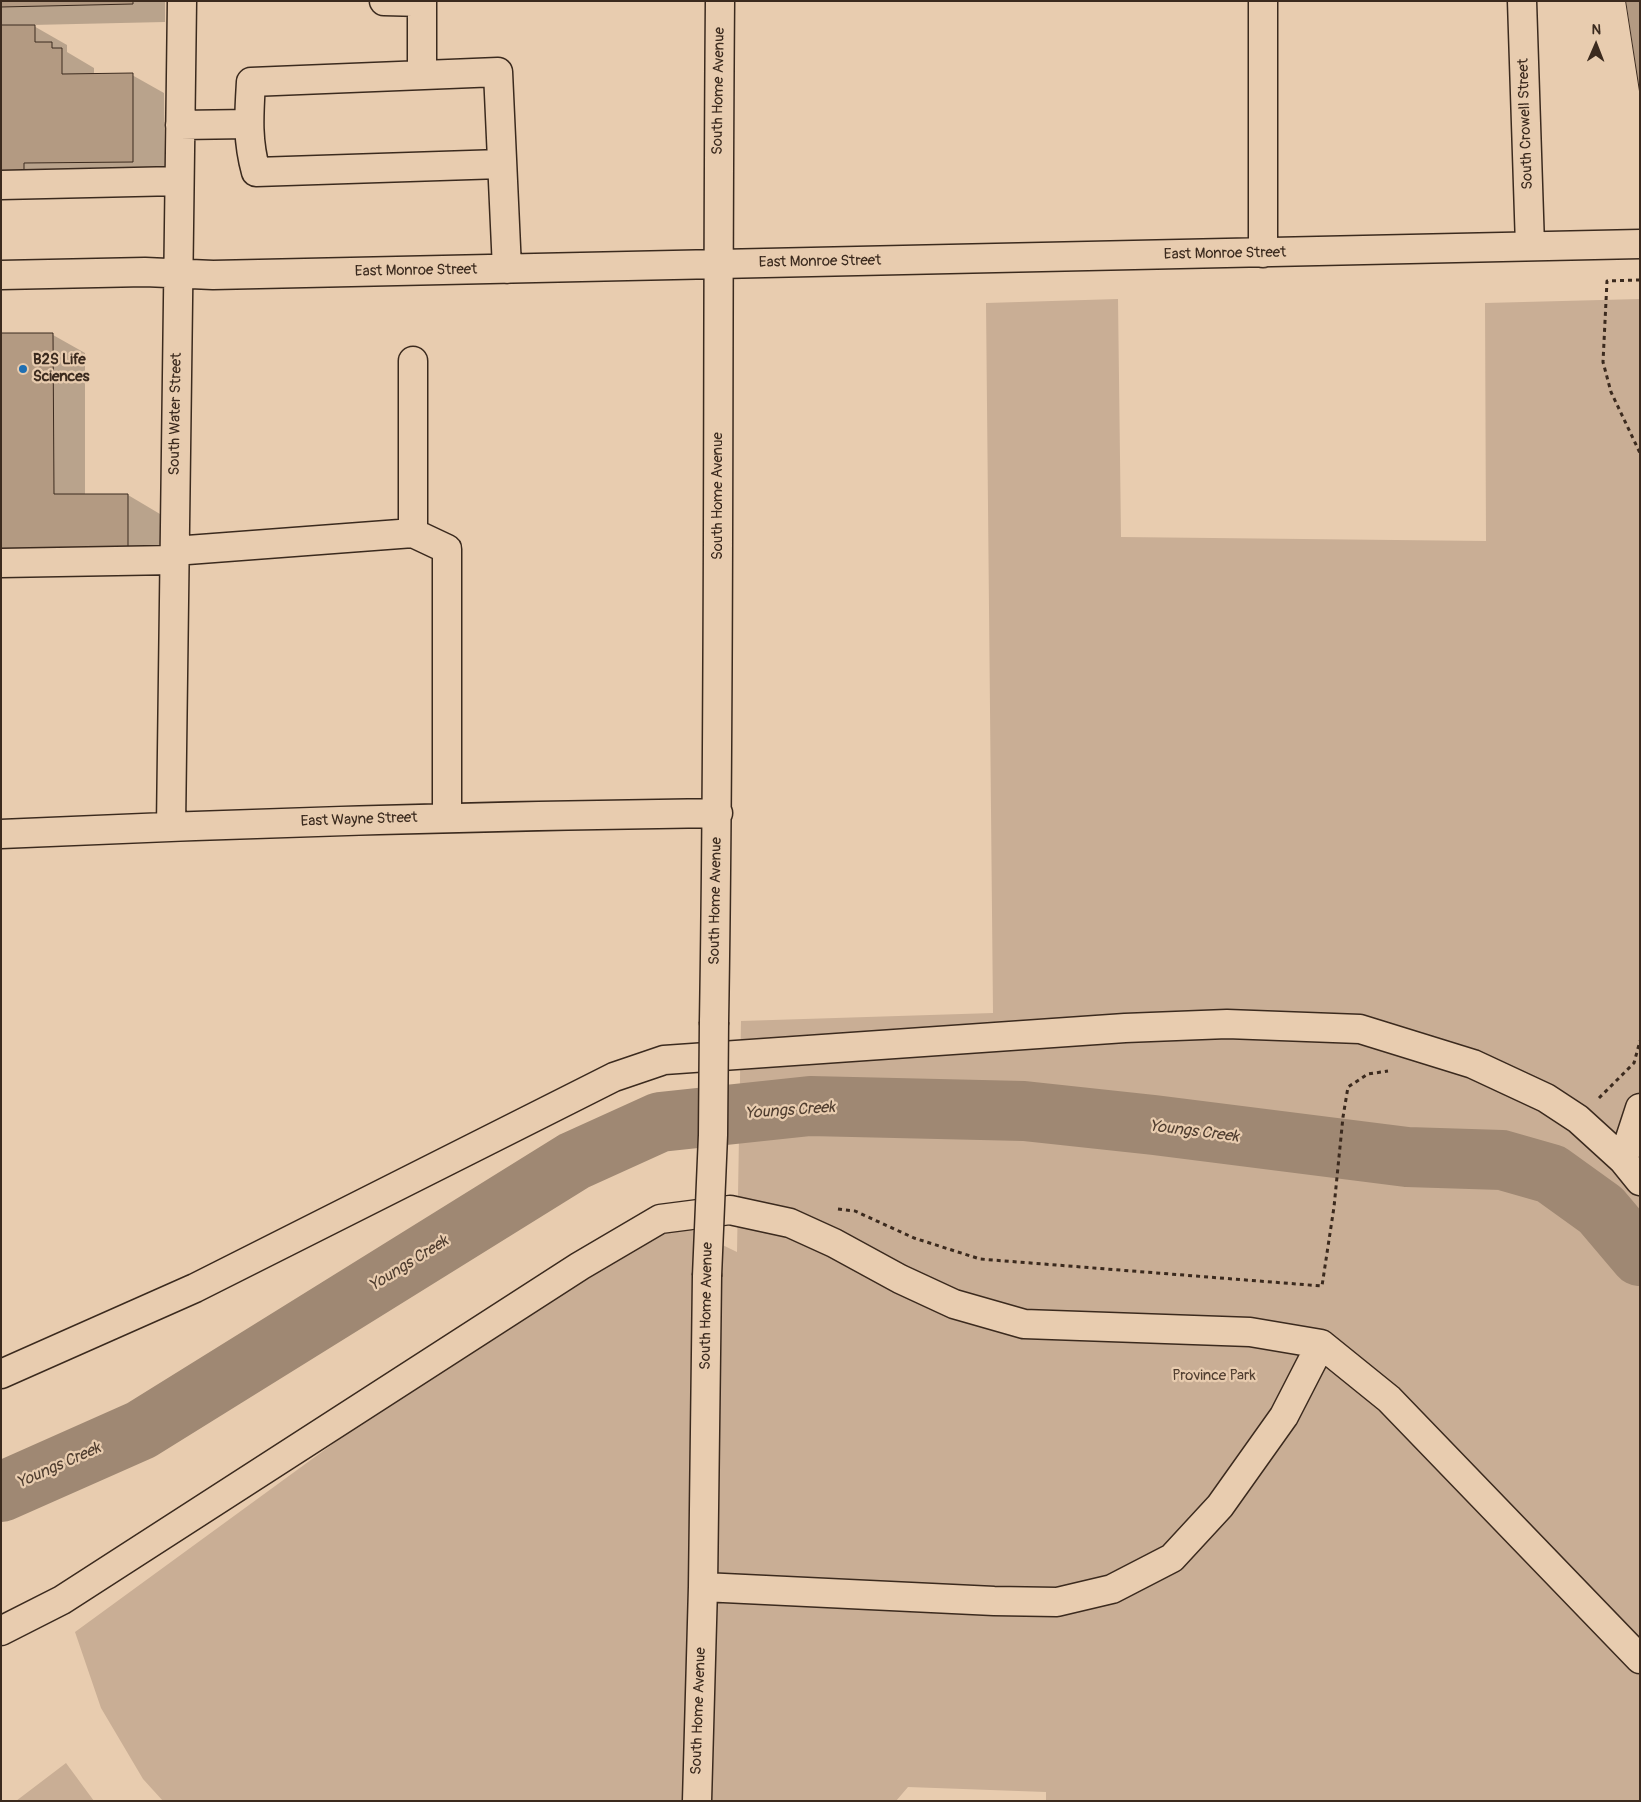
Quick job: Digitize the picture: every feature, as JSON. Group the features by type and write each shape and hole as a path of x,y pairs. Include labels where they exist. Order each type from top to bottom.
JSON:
{"street":[{"name":"South Water Street","path":"171,826 182,1"},
{"path":"384,1 430,1"},
{"name":"South Home Avenue","path":"697,1801 703,1587 706,1276 713,1135 718,813 720,1"},
{"path":"1263,1 1263,253"},
{"name":"South Crowell Street","path":"1522,1 1530,246"},
{"path":"422,2 422,74"},
{"path":"501,164 256,172 250,151 248,124 251,82 498,72 507,269"},
{"path":"180,124 248,124"},
{"path":"1,185 179,181"},
{"name":"East Monroe Street","path":"1,275 144,272 177,275 507,269 1640,244"},
{"path":"413,360 413,533"},
{"path":"1,564 174,556 413,533 447,549 447,818"},
{"name":"East Wayne Street","path":"1,834 171,826 718,813"},
{"path":"1,1374 195,1288 614,1077 664,1060 1125,1028 1227,1024 1360,1029 1473,1064 1546,1098 1578,1119 1623,1160 1640,1181"},
{"path":"1623,1160 1640,1108"},
{"path":"1,1630 62,1600 572,1271 660,1219 730,1210 790,1223 834,1243 900,1279 954,1304 1024,1324 1250,1332 1321,1344 1389,1399 1640,1659"},
{"path":"703,1587 994,1601 1057,1602 1112,1590 1172,1558 1220,1506 1284,1416 1321,1344"}],"path":[{"path":"1640,280 1607,281 1603,362 1610,392 1640,453"},
{"path":"1334,1207 1343,1117"}],"green space":[{"name":"Province Park","path":"1118,299 1121,537 1486,541 1485,303 1640,299 1640,1801 1046,1801 1046,1792 908,1787 896,1801 163,1801 143,1779 101,1708 75,1632 652,1211 737,1252 741,1021 993,1013 986,303"},
{"path":"66,1763 94,1801 16,1801"}],"building":[{"path":"1,1 133,1 133,4 1,7"},
{"path":"1626,1 1640,1 1640,94"},
{"path":"1,25 35,25 35,42 52,42 52,48 62,48 62,74 133,73 133,162 24,163 24,171 1,171"},
{"path":"1,333 53,333 54,494 128,494 128,555 1,555"}],"waterway":[{"name":"Youngs Creek","path":"1,1492 141,1430 574,1161 660,1122 810,1106 1024,1111 1154,1125 1407,1157 1502,1160 1551,1174 1601,1210 1640,1256"}],"place":[{"name":"B2S Life Sciences","path":"23,369"}]}
